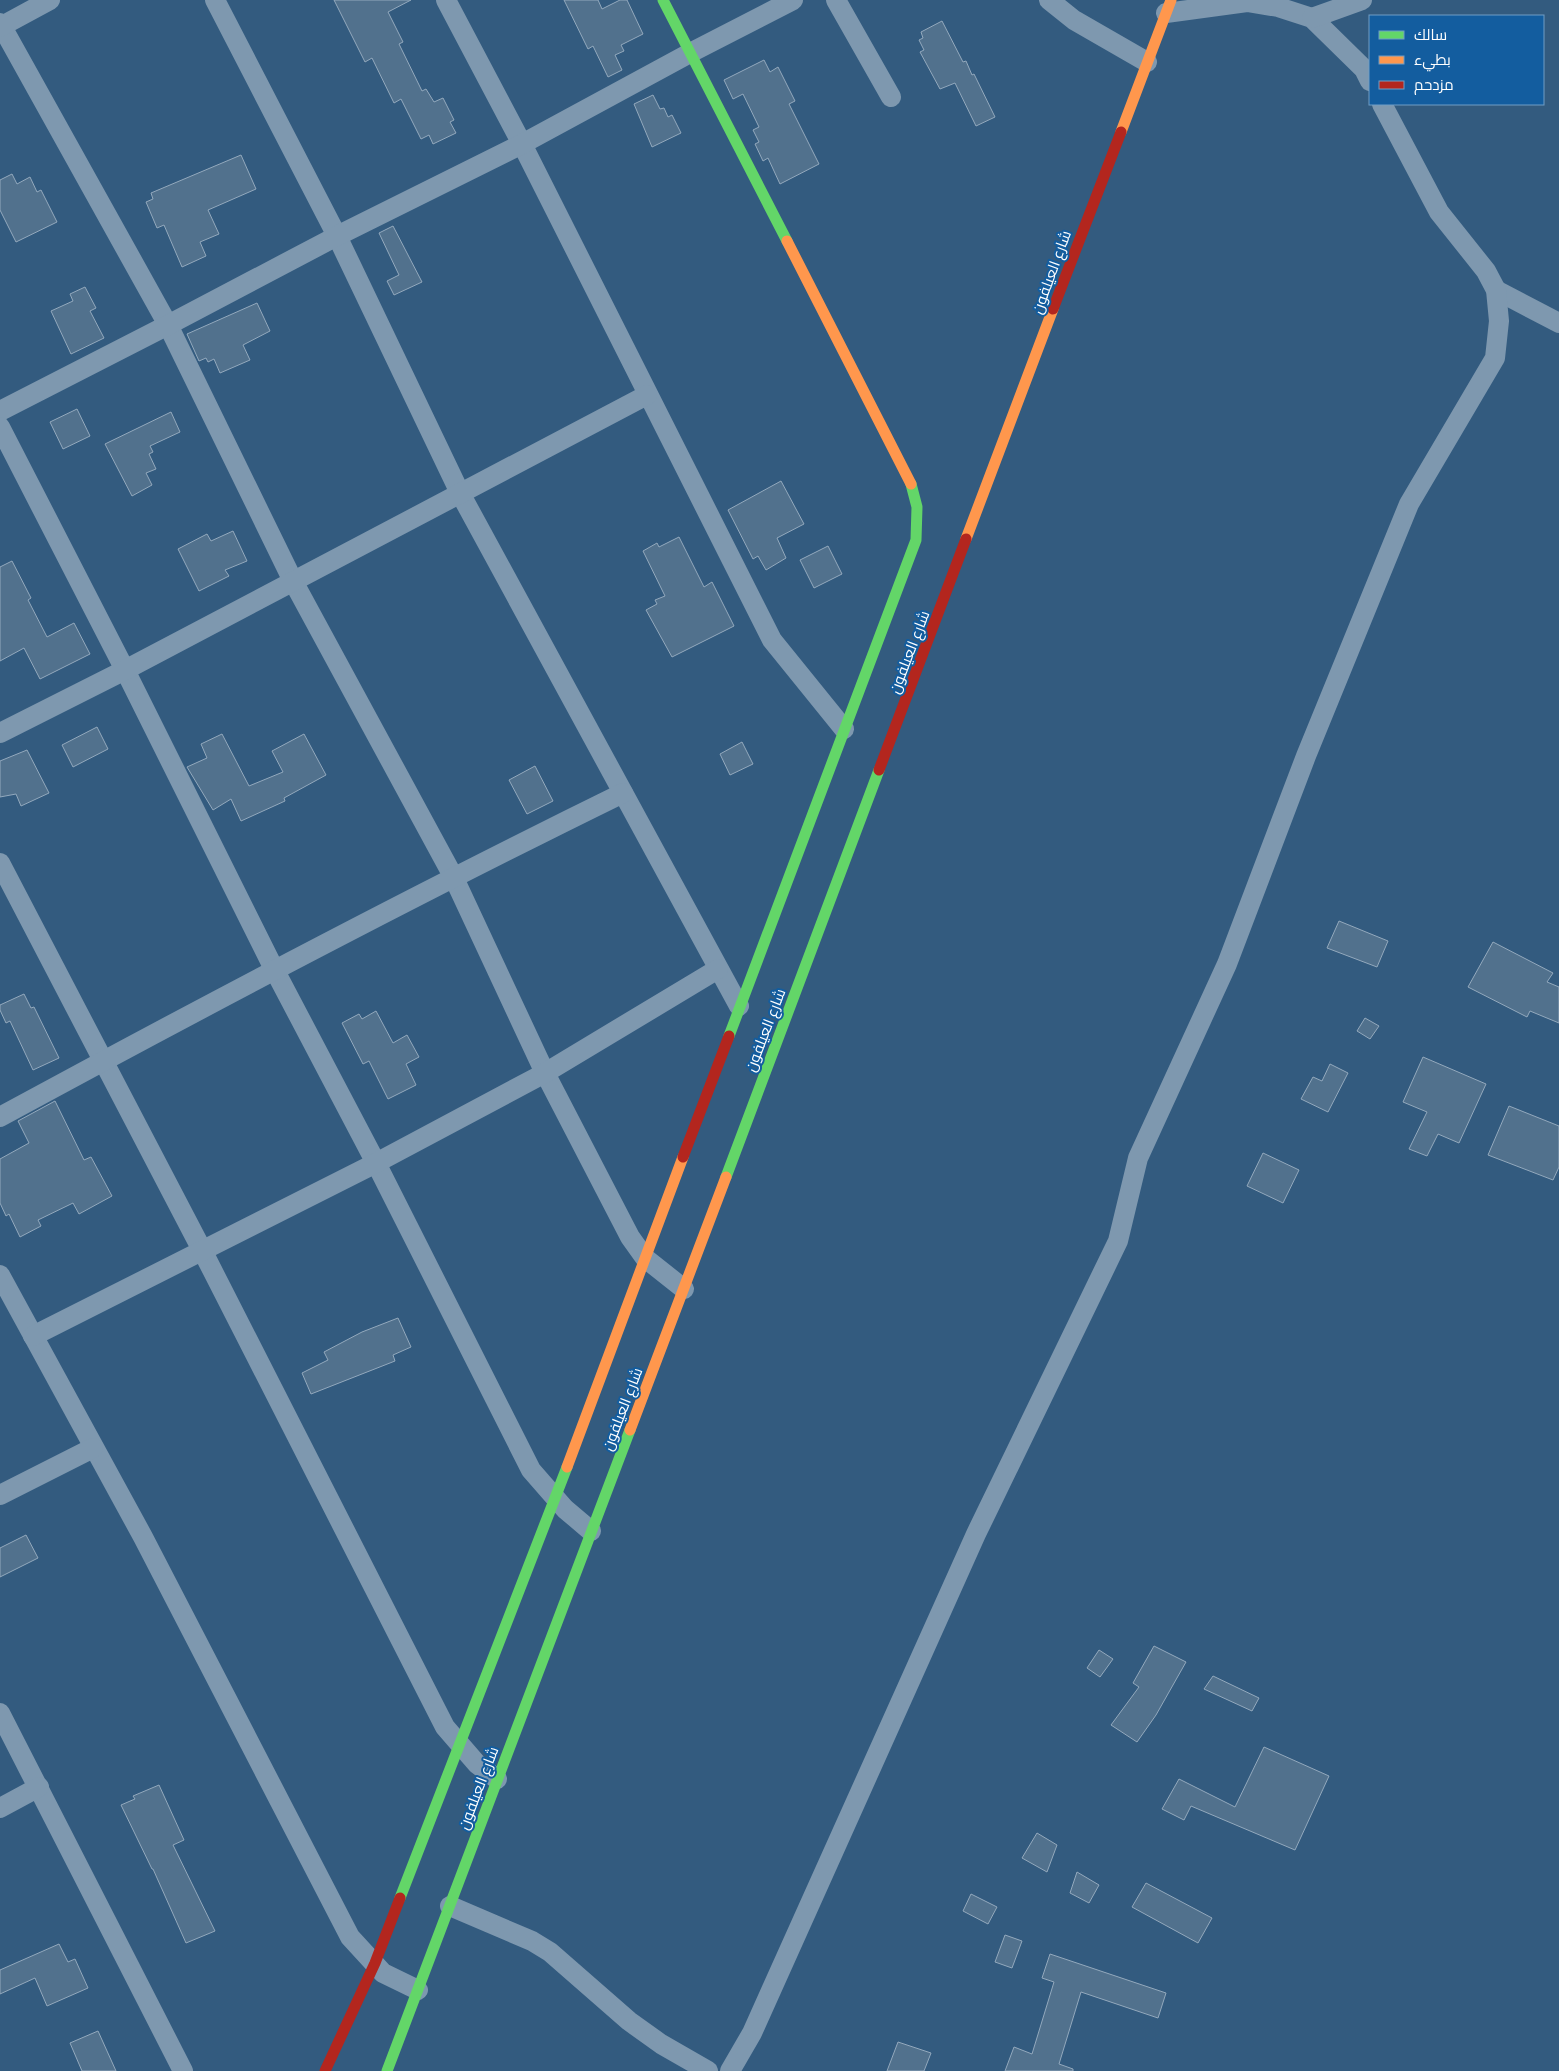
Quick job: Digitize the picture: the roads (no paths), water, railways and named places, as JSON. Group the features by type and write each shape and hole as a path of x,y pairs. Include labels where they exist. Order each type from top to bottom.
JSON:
{"main road":[{"path":"325,2071 374,1963 555,1498 916,540 918,524 914,494 904,470 663,0"},
{"name":"شارع العيلفون","path":"387,2071 1169,6"}],"street":[{"path":"50,0 0,25 168,326 293,581 453,876 545,1072 630,1237 645,1258 684,1289"},
{"path":"215,0 337,236 460,493 739,1006"},
{"path":"446,0 522,144 772,640 844,729"},
{"path":"0,411 168,326 337,236 522,144 690,53 793,0"},
{"path":"836,0 891,97"},
{"path":"1049,0 1074,20 1147,62"},
{"path":"1312,18 1362,0"},
{"path":"1169,6 1247,2 1278,7 1312,18 1364,69 1369,79"},
{"path":"730,2071 752,2033 976,1534 1118,1241 1138,1158 1227,964 1306,756 1410,504 1494,358 1499,320 1496,290 1486,271 1439,212 1383,105"},
{"path":"1496,290 1559,323"},
{"path":"0,732 125,670 647,395"},
{"path":"0,427 125,670 274,969 376,1163 531,1470 565,1510 591,1531"},
{"path":"0,1117 274,969 453,876 623,793"},
{"path":"0,863 202,1250 444,1728 459,1746 497,1779"},
{"path":"33,1336 376,1163 545,1072 718,968"},
{"path":"0,1275 143,1537 350,1937 384,1973 418,1990"},
{"path":"0,1495 93,1448"},
{"path":"0,1713 183,2071"},
{"path":"0,1808 39,1787"},
{"path":"450,1906 532,1941 550,1952 629,2021 660,2044 708,2071"}]}
